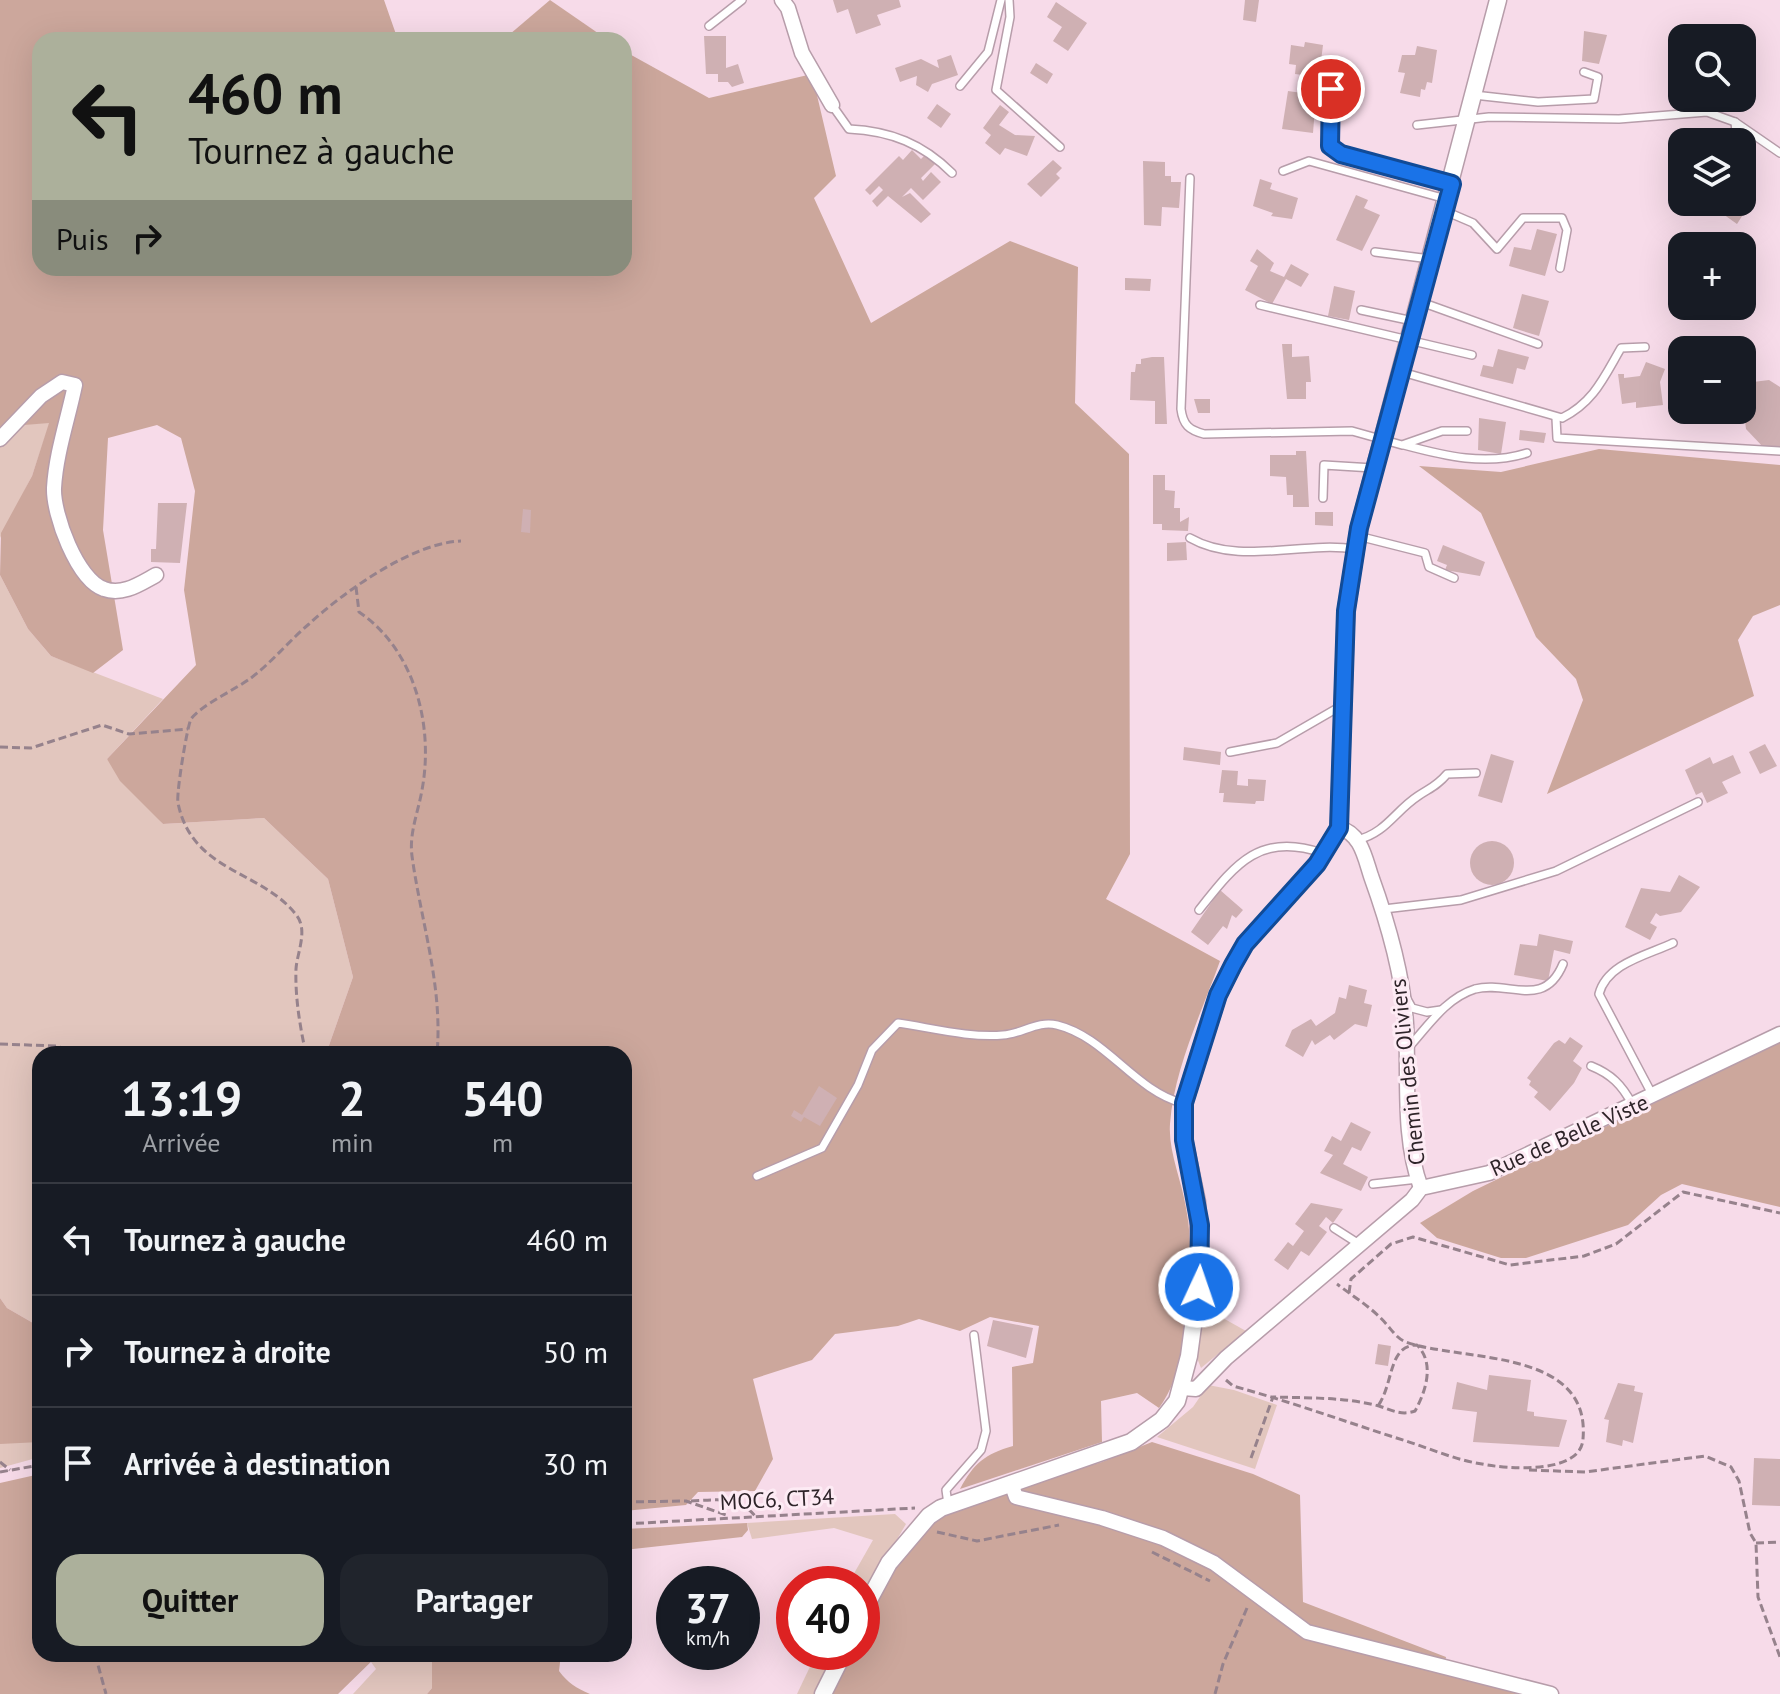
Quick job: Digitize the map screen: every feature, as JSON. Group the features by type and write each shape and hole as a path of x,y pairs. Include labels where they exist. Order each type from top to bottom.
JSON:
{"street":[{"path":"782,0 788,8 802,53 832,105"},
{"path":"880,1580 889,1563 927,1519 948,1504 1131,1442 1170,1413 1182,1388 1199,1287 1201,1245 1197,1202 1184,1140 1184,1103 1218,995 1233,965 1245,944 1324,854 1339,828 1346,611 1357,542 1498,0"},
{"path":"0,439 41,396 62,382 75,385 61,442 54,490 64,532 88,576 104,589 129,590 156,575"},
{"path":"1339,828 1357,840"},
{"name":"Chemin des Oliviers","path":"1357,840 1384,909 1400,987 1407,1050 1411,1157 1420,1183"},
{"name":"Rue de Belle Viste","path":"1420,1183 1489,1173 1780,1034"},
{"path":"1182,1388 1196,1389 1361,1245 1420,1183"},
{"path":"1011,1483 1016,1497 1102,1518 1163,1538 1214,1563 1307,1632 1551,1694"},
{"path":"823,1694 835,1670"}],"lane":[{"path":"709,26 742,0"},
{"path":"960,86 988,52 1001,0"},
{"path":"1009,0 1010,17 996,90 1060,147"},
{"path":"1474,95 1538,102 1594,99 1598,77 1584,72"},
{"path":"1331,89 1330,146 1341,154 1448,198 1497,249 1523,218 1562,218 1567,230 1560,268"},
{"path":"832,105 849,129 900,137 932,153 952,173"},
{"path":"1417,125 1469,118 1619,119 1707,112 1735,122 1780,153"},
{"path":"1735,122 1736,128"},
{"path":"1283,171 1309,161 1448,198"},
{"path":"1190,178 1182,421 1191,430 1204,434 1352,431 1438,454 1501,461 1527,453"},
{"path":"1375,252 1432,260"},
{"path":"1421,302 1538,344"},
{"path":"1260,305 1472,355"},
{"path":"1361,310 1415,321"},
{"path":"1402,372 1556,418 1582,408 1596,394 1621,348 1645,347"},
{"path":"1556,418 1557,438 1780,451"},
{"path":"1402,445 1442,431 1467,431"},
{"path":"1323,498 1324,465 1375,468"},
{"path":"1190,538 1206,547 1224,551 1357,542 1425,553 1429,567 1454,578"},
{"path":"1230,752 1277,743 1344,705"},
{"path":"1357,840 1379,832 1418,796 1435,789 1447,774 1476,773"},
{"path":"1384,909 1461,900 1556,871 1698,802"},
{"path":"1199,910 1235,865 1255,854 1293,846 1324,854"},
{"path":"1653,1097 1599,994 1602,983 1630,961 1673,943"},
{"path":"1407,1050 1443,1010 1473,990 1494,986 1514,992 1549,985 1563,964"},
{"path":"1400,987 1412,1008 1427,1012 1443,1010"},
{"path":"757,1176 822,1148 858,1085 872,1050 898,1023 1003,1035 1037,1025 1056,1024 1087,1039 1162,1097 1184,1103"},
{"path":"1591,1066 1607,1072 1623,1088 1633,1106"},
{"path":"1373,1184 1420,1183"},
{"path":"1334,1228 1361,1245"},
{"path":"948,1504 946,1490 981,1450 986,1431 974,1335"}],"path":[{"path":"305,1046 296,968 301,941 299,919 281,900 233,873 185,829 177,798 188,729 201,710 254,676 311,621 356,587 439,542 461,541"},
{"path":"356,587 359,612 379,626 394,643 424,711 426,763 410,836 419,887 418,908 439,1002 437,1046"},
{"path":"0,747 31,748 102,725 129,734 188,729"},
{"path":"0,1044 56,1046"},
{"path":"1349,1293 1351,1279 1391,1244 1413,1237 1510,1265 1584,1256 1616,1244 1683,1192 1780,1213"},
{"path":"1328,1273 1349,1293 1368,1305 1402,1341 1532,1367 1567,1388 1578,1405 1584,1437 1581,1449 1570,1458 1524,1469"},
{"path":"1273,1397 1320,1398 1378,1406 1406,1414 1415,1411 1422,1398 1427,1369 1423,1351 1417,1345 1405,1345 1399,1350 1387,1391 1378,1406"},
{"path":"1214,1371 1233,1386 1479,1464 1585,1472 1705,1456 1718,1459 1731,1467 1739,1481 1750,1533 1756,1543 1758,1597 1780,1657"},
{"path":"1251,1458 1273,1397"},
{"path":"0,1462 10,1470"},
{"path":"0,1472 32,1466"},
{"path":"632,1502 735,1500 745,1503 756,1517"},
{"path":"686,1501 733,1516"},
{"name":"MOC6, CT34","path":"632,1523 911,1507 927,1519 936,1532 977,1541 1069,1524"},
{"path":"1756,1543 1780,1542"},
{"path":"1140,1546 1222,1586"},
{"path":"1215,1694 1223,1664 1249,1600"},
{"path":"97,1662 106,1694"}],"shaded area":[{"path":"0,0 384,0 395,32 32,32 32,276 632,276 632,55 709,98 812,74 836,176 814,198 871,323 1010,241 1078,267 1075,403 1129,454 1130,854 1106,899 1220,961 1189,1042 1177,1083 1170,1124 1173,1155 1189,1230 1191,1283 1179,1365 1159,1408 1137,1393 1101,1401 1102,1442 960,1489 981,1461 1013,1446 1012,1367 1033,1363 1039,1326 990,1317 960,1331 919,1319 898,1326 835,1334 812,1360 753,1379 773,1459 755,1491 698,1492 686,1505 632,1510 632,1046 329,1046 353,977 328,879 264,818 163,824 120,781 107,759 196,665 184,590 195,491 181,438 157,425 108,438 103,530 123,650 93,673 51,656 28,629 0,575 1,533 32,476 49,423 0,427"},
{"path":"550,0 596,32 512,32"},
{"path":"50,422 32,476 0,538 0,427"},
{"path":"1599,449 1780,465 1780,605 1753,616 1738,640 1754,696 1547,794 1583,700 1576,679 1536,637 1481,513 1419,466 1501,472"},
{"path":"0,575 28,629 51,656 163,699 107,759 163,824 264,818 328,879 353,977 329,1046 32,1046 32,1322 7,1308 0,1298"},
{"path":"1780,1042 1780,1207 1682,1184 1661,1195 1628,1225 1526,1258 1501,1258 1437,1238 1420,1223 1473,1191"},
{"path":"0,1298 7,1308 32,1322 32,1442 0,1444"},
{"path":"1205,1308 1246,1331 1201,1368 1197,1358"},
{"path":"1208,1385 1234,1390 1277,1405 1255,1469 1157,1437 1193,1407"},
{"path":"0,1430 15,1442 32,1442 32,1459 0,1468"},
{"path":"1152,1442 1253,1474 1300,1495 1303,1602 1446,1657 1444,1668 1534,1694 831,1694 842,1670 880,1670 880,1592 896,1565 935,1519 989,1495 1102,1462"},
{"path":"32,1476 32,1662 371,1662 338,1694 0,1694 0,1483"},
{"path":"895,1514 906,1524 880,1568 858,1566 873,1540 834,1528 752,1539 747,1523"},
{"path":"747,1523 748,1530 742,1537 632,1549 632,1529"},
{"path":"168,1662 371,1662 167,1694"},
{"path":"371,1662 435,1662 432,1688 427,1694 353,1694 376,1669"},
{"path":"432,1662 560,1662 559,1671 566,1679 590,1694 427,1694 432,1688"},
{"path":"808,1670 827,1670 815,1694 797,1694"}],"building":[{"path":"833,0 899,0 901,7 877,15 881,25 856,34 848,9 837,13"},
{"path":"1245,0 1259,0 1256,22 1243,20"},
{"path":"1056,2 1087,23 1068,51 1053,41 1062,27 1047,17"},
{"path":"1584,31 1607,35 1599,64 1582,61"},
{"path":"704,36 726,36 726,68 738,64 744,83 732,87 728,82 718,82 718,74 706,74"},
{"path":"1305,42 1323,45 1319,77 1295,74 1296,65 1289,64 1291,45 1304,47"},
{"path":"1417,46 1437,50 1432,83 1427,82 1425,90 1421,89 1420,97 1400,93 1405,73 1398,72 1402,55 1415,55"},
{"path":"951,55 958,75 932,84 928,92 916,85 917,76 900,82 895,68 921,59 939,68 937,60"},
{"path":"1036,63 1053,74 1047,84 1030,73"},
{"path":"1288,91 1316,95 1313,133 1282,129"},
{"path":"937,104 951,114 941,128 927,118"},
{"path":"1000,105 1009,112 999,125 1015,135 1035,136 1027,156 1005,148 1000,155 985,143 991,135 983,128"},
{"path":"912,150 921,159 925,155 935,164 921,178 923,181 931,172 941,182 923,200 911,188 902,197 910,193 931,214 921,223 888,196 877,207 872,201 883,190 879,186 870,195 865,190 899,156 903,160"},
{"path":"1053,160 1062,168 1056,174 1060,178 1041,197 1027,184"},
{"path":"1143,161 1165,162 1165,176 1171,176 1171,182 1181,182 1179,208 1162,207 1161,226 1144,225"},
{"path":"1260,179 1272,183 1270,189 1298,198 1292,219 1271,216 1273,213 1253,206"},
{"path":"1356,195 1368,200 1364,208 1380,215 1362,251 1336,240"},
{"path":"1726,216 1742,216 1737,224"},
{"path":"1537,229 1557,234 1545,276 1509,266 1514,247 1531,250"},
{"path":"1257,249 1274,263 1270,271 1284,277 1291,264 1309,274 1301,287 1286,279 1272,304 1245,290 1258,266 1250,261"},
{"path":"1125,278 1151,279 1150,291 1125,290"},
{"path":"1334,286 1355,291 1349,320 1328,316"},
{"path":"1522,294 1549,301 1539,336 1513,328"},
{"path":"1282,344 1292,344 1292,357 1309,356 1311,382 1306,382 1306,399 1287,399"},
{"path":"1498,349 1529,357 1525,370 1517,368 1513,384 1480,376 1483,365 1493,367"},
{"path":"1164,357 1167,424 1155,424 1155,401 1130,400 1131,372 1135,372 1136,364 1141,364 1141,359"},
{"path":"1646,362 1665,369 1660,382 1663,405 1636,408 1636,402 1622,404 1618,374 1624,374 1624,378 1640,376"},
{"path":"1769,380 1780,387 1780,446 1764,448 1746,429 1745,424 1756,424 1756,382"},
{"path":"1194,399 1210,399 1210,413 1198,413"},
{"path":"1479,418 1506,422 1501,454 1478,450"},
{"path":"1520,430 1546,433 1544,443 1519,440"},
{"path":"1296,451 1306,451 1309,507 1293,507 1293,495 1287,495 1286,477 1270,476 1270,455 1296,455"},
{"path":"1153,475 1165,475 1165,490 1175,491 1174,508 1180,508 1180,522 1189,517 1188,531 1162,530 1162,524 1153,524"},
{"path":"158,503 187,503 180,563 151,562 151,549 156,549"},
{"path":"523,509 531,510 530,533 521,532"},
{"path":"1315,512 1333,512 1333,526 1315,525"},
{"path":"1186,542 1187,560 1167,561 1167,543"},
{"path":"1443,545 1485,562 1480,576 1445,570 1447,565 1437,561"},
{"path":"1765,744 1777,766 1760,774 1749,752"},
{"path":"1184,747 1221,752 1220,765 1183,760"},
{"path":"1491,754 1514,761 1502,803 1478,796"},
{"path":"1733,755 1741,773 1722,782 1728,793 1707,803 1702,792 1696,795 1685,770 1710,757 1713,764"},
{"path":"1222,770 1238,771 1237,785 1248,786 1248,779 1266,780 1264,801 1256,801 1255,804 1223,802 1224,793 1219,793"},
{"path":"1492,841 1507,848 1514,863 1507,878 1492,885 1477,878 1470,863 1477,848"},
{"path":"1679,875 1700,887 1681,912 1660,916 1656,913 1650,923 1657,927 1650,940 1625,927 1641,888 1670,892"},
{"path":"1220,890 1243,910 1236,918 1232,915 1227,929 1223,926 1208,945 1191,932"},
{"path":"1539,934 1573,941 1570,954 1554,950 1548,981 1514,975 1520,944 1537,946"},
{"path":"1349,985 1367,990 1364,1003 1372,1005 1367,1027 1355,1024 1334,1040 1330,1035 1315,1045 1312,1040 1303,1057 1285,1046 1292,1030 1311,1019 1316,1026 1335,1013 1339,997 1346,999"},
{"path":"1570,1037 1583,1046 1573,1061 1582,1068 1574,1083 1550,1111 1534,1097 1538,1092 1529,1085 1531,1081 1527,1078 1554,1043 1559,1040 1565,1044"},
{"path":"819,1086 837,1098 820,1126 804,1117 801,1122 791,1116 794,1110 802,1115"},
{"path":"1351,1122 1371,1132 1361,1151 1352,1147 1343,1164 1368,1177 1361,1191 1320,1173 1333,1155 1324,1151 1332,1136 1341,1141"},
{"path":"1311,1203 1343,1209 1333,1223 1326,1217 1319,1226 1327,1232 1309,1256 1301,1251 1288,1270 1274,1260 1288,1242 1293,1246 1304,1231 1295,1224"},
{"path":"993,1320 1033,1328 1026,1358 987,1346"},
{"path":"1378,1344 1391,1346 1388,1366 1375,1364"},
{"path":"1489,1375 1531,1380 1527,1411 1534,1412 1534,1416 1567,1420 1559,1447 1473,1442 1477,1412 1452,1409 1457,1382 1487,1390"},
{"path":"1618,1383 1635,1386 1634,1391 1643,1393 1633,1443 1623,1440 1622,1446 1606,1442 1609,1420 1604,1419"},
{"path":"1754,1458 1780,1459 1780,1506 1752,1505"}],"route":[{"path":"1199,1287 1200,1225 1184,1140 1184,1103 1218,995 1233,965 1245,944 1317,864 1339,828 1346,611 1350,578 1359,528 1452,184 1341,154 1330,146 1331,89"}]}
